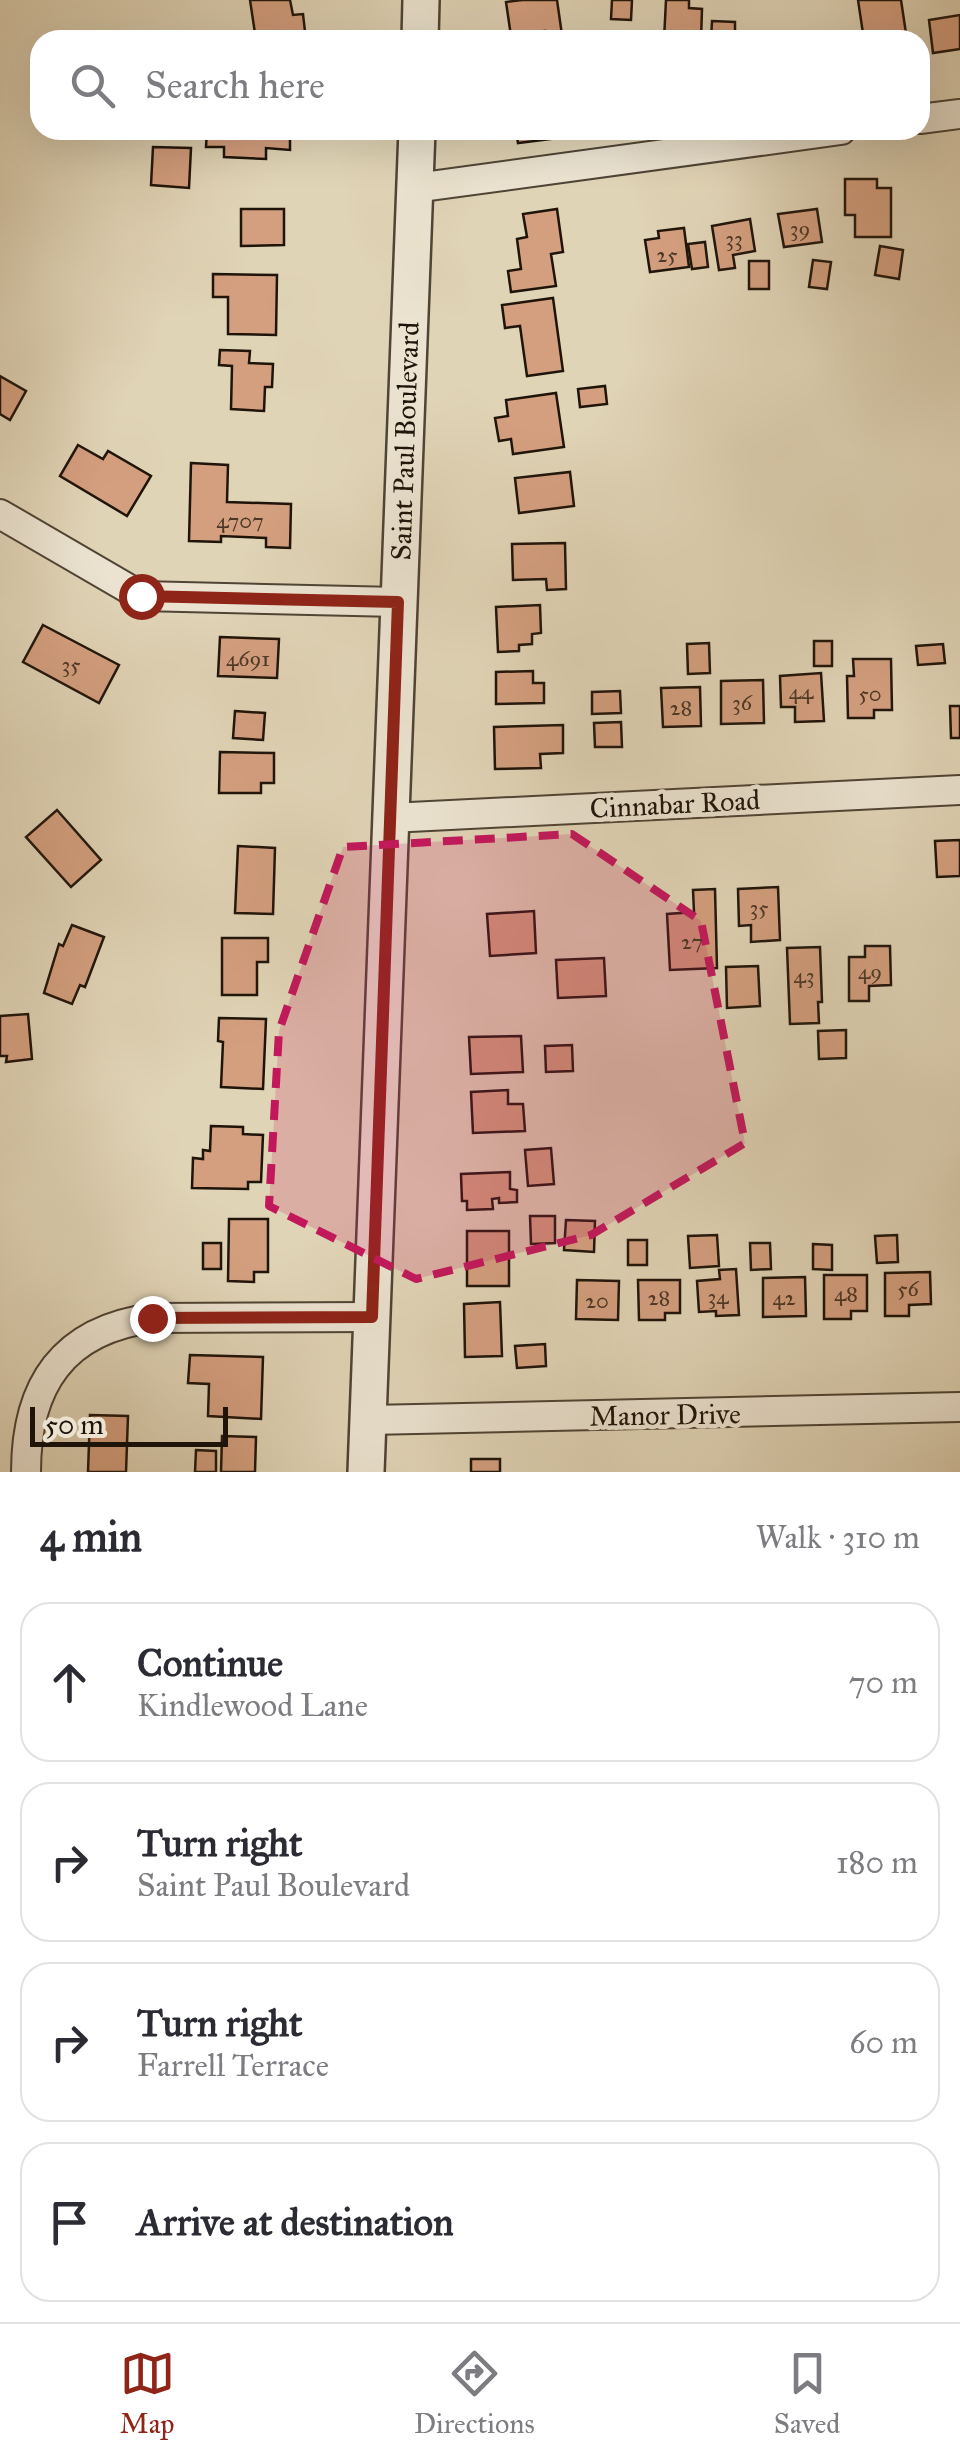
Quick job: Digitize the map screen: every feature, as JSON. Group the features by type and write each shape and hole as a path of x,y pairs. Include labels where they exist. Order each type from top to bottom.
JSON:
{"street":[{"path":"420,30 421,0"},
{"path":"930,118 960,114"},
{"name":"Saint Paul Boulevard","path":"366,1472 417,140"},
{"path":"415,188 767,140"},
{"path":"0,514 141,596 398,602"},
{"name":"Cinnabar Road","path":"390,818 960,790"},
{"path":"26,1472 30,1420 46,1378 78,1343 99,1331 152,1318 372,1317"},
{"name":"Manor Drive","path":"369,1420 960,1407"}],"highlighted area":[{"path":"572,834 701,921 745,1143 591,1235 416,1279 269,1206 279,1031 343,847"}],"building":[{"path":"250,0 290,0 293,15 303,14 305,30 254,30"},
{"path":"557,0 561,30 510,30 506,2"},
{"path":"612,0 632,0 631,20 611,19"},
{"path":"666,0 689,0 689,8 702,9 701,30 664,30"},
{"path":"858,0 901,0 906,30 862,30"},
{"path":"960,15 960,49 933,53 929,20"},
{"path":"712,21 735,22 735,30 712,30"},
{"path":"206,140 290,140 290,150 266,148 266,159 224,157 224,147 206,147"},
{"path":"153,147 191,148 189,188 151,185"},
{"path":"845,179 877,179 877,188 891,188 891,237 855,237 855,215 845,215"},
{"path":"241,209 284,209 284,245 241,246"},
{"path":"557,209 563,252 551,254 556,286 511,292 508,271 521,269 517,239 527,237 523,214"},
{"path":"817,209 822,242 784,247 778,214"},
{"path":"750,219 755,251 733,255 735,268 719,270 712,226"},
{"path":"684,228 689,267 650,272 645,240 659,238 658,231"},
{"path":"705,242 708,267 692,269 688,244"},
{"path":"880,246 903,250 899,279 875,275"},
{"path":"813,260 831,262 827,289 809,287"},
{"path":"749,261 769,261 769,289 749,289"},
{"path":"213,274 277,275 276,335 228,334 228,297 213,297"},
{"path":"553,298 563,371 527,376 520,326 505,328 502,305"},
{"path":"220,350 250,351 249,363 273,364 272,387 265,387 264,411 231,409 232,366 219,365"},
{"path":"0,376 26,391 10,420 0,414"},
{"path":"605,386 607,404 580,407 578,389"},
{"path":"556,393 564,447 513,454 511,439 499,441 495,418 508,416 506,400"},
{"path":"78,445 103,459 108,451 151,476 127,516 60,476"},
{"path":"191,463 228,465 227,502 291,504 290,548 266,547 266,538 221,536 221,542 189,541"},
{"path":"570,472 574,506 519,513 515,478"},
{"path":"565,543 566,589 547,590 546,579 513,580 512,544"},
{"path":"540,605 541,633 532,634 532,644 519,645 519,651 498,652 496,607"},
{"path":"43,625 119,665 99,703 23,662"},
{"path":"220,637 279,639 277,678 218,676"},
{"path":"814,641 832,641 832,666 814,666"},
{"path":"709,643 710,673 688,674 687,644"},
{"path":"943,644 945,663 918,665 916,646"},
{"path":"853,659 891,659 892,710 874,710 874,718 848,718 847,676 854,676"},
{"path":"533,671 533,683 544,683 544,703 496,704 496,672"},
{"path":"821,673 824,721 795,722 795,707 781,707 780,676"},
{"path":"763,680 764,723 721,724 721,681"},
{"path":"700,687 701,726 663,727 661,688"},
{"path":"620,691 621,713 592,714 592,692"},
{"path":"950,706 960,706 960,738 951,738"},
{"path":"235,711 265,713 263,740 233,738"},
{"path":"621,722 622,747 595,747 594,723"},
{"path":"563,725 563,753 540,754 541,768 495,769 494,727"},
{"path":"220,752 274,753 274,783 261,783 261,793 219,793"},
{"path":"57,810 101,860 71,887 26,837"},
{"path":"960,840 960,876 937,877 935,841"},
{"path":"238,846 275,848 273,914 235,913"},
{"path":"778,887 780,940 751,942 751,925 739,926 738,889"},
{"path":"715,889 717,968 670,970 667,914 694,912 693,890"},
{"path":"534,911 536,953 490,956 487,914"},
{"path":"72,925 104,937 85,987 80,985 72,1004 44,993 59,944 63,946"},
{"path":"222,938 268,938 268,962 257,962 257,995 222,995"},
{"path":"865,946 890,946 891,985 869,986 869,1001 849,1001 849,957 865,957"},
{"path":"820,947 819,1023 790,1024 787,948"},
{"path":"604,958 606,996 558,998 556,960"},
{"path":"758,966 760,1006 727,1008 726,967"},
{"path":"28,1014 32,1059 6,1062 7,1056 0,1056 0,1016"},
{"path":"219,1018 266,1019 263,1089 221,1087 223,1042 218,1041"},
{"path":"846,1030 846,1058 819,1059 818,1031"},
{"path":"521,1036 523,1072 471,1074 469,1037"},
{"path":"572,1045 573,1071 546,1072 545,1046"},
{"path":"508,1090 508,1104 523,1104 525,1131 473,1133 471,1092"},
{"path":"211,1126 243,1127 243,1134 263,1135 261,1182 248,1182 248,1189 192,1188 193,1158 203,1159 203,1150 210,1151"},
{"path":"551,1148 554,1184 528,1186 525,1150"},
{"path":"510,1172 510,1189 517,1190 517,1202 499,1203 499,1198 492,1199 493,1209 467,1210 467,1201 462,1201 461,1174"},
{"path":"530,1216 555,1216 555,1243 531,1244"},
{"path":"229,1219 268,1219 268,1272 254,1272 254,1282 228,1281"},
{"path":"566,1220 595,1221 594,1252 564,1250"},
{"path":"467,1231 509,1231 509,1286 467,1286"},
{"path":"717,1235 719,1266 690,1268 688,1236"},
{"path":"897,1235 898,1262 877,1263 875,1236"},
{"path":"628,1240 647,1240 647,1265 628,1265"},
{"path":"203,1243 221,1243 221,1269 203,1269"},
{"path":"750,1243 770,1243 771,1269 751,1270"},
{"path":"813,1244 832,1245 832,1270 813,1269"},
{"path":"736,1269 739,1315 699,1312 697,1281 720,1279 719,1270"},
{"path":"930,1272 931,1304 909,1305 909,1316 885,1316 885,1273"},
{"path":"824,1275 867,1275 867,1311 851,1311 851,1319 824,1319"},
{"path":"805,1277 806,1316 763,1317 763,1278"},
{"path":"577,1280 619,1281 618,1320 576,1319"},
{"path":"638,1280 680,1280 680,1313 665,1313 665,1320 639,1320"},
{"path":"500,1302 502,1356 465,1357 464,1304"},
{"path":"545,1344 546,1366 517,1368 515,1346"},
{"path":"190,1355 263,1357 261,1419 208,1416 209,1384 188,1383"},
{"path":"90,1415 128,1416 126,1472 88,1472"},
{"path":"222,1436 256,1437 255,1472 221,1472"},
{"path":"196,1450 216,1451 216,1472 195,1472"},
{"path":"471,1459 500,1459 500,1472 471,1472"}],"route":[{"path":"141,596 398,602 372,1317 152,1318"}]}
